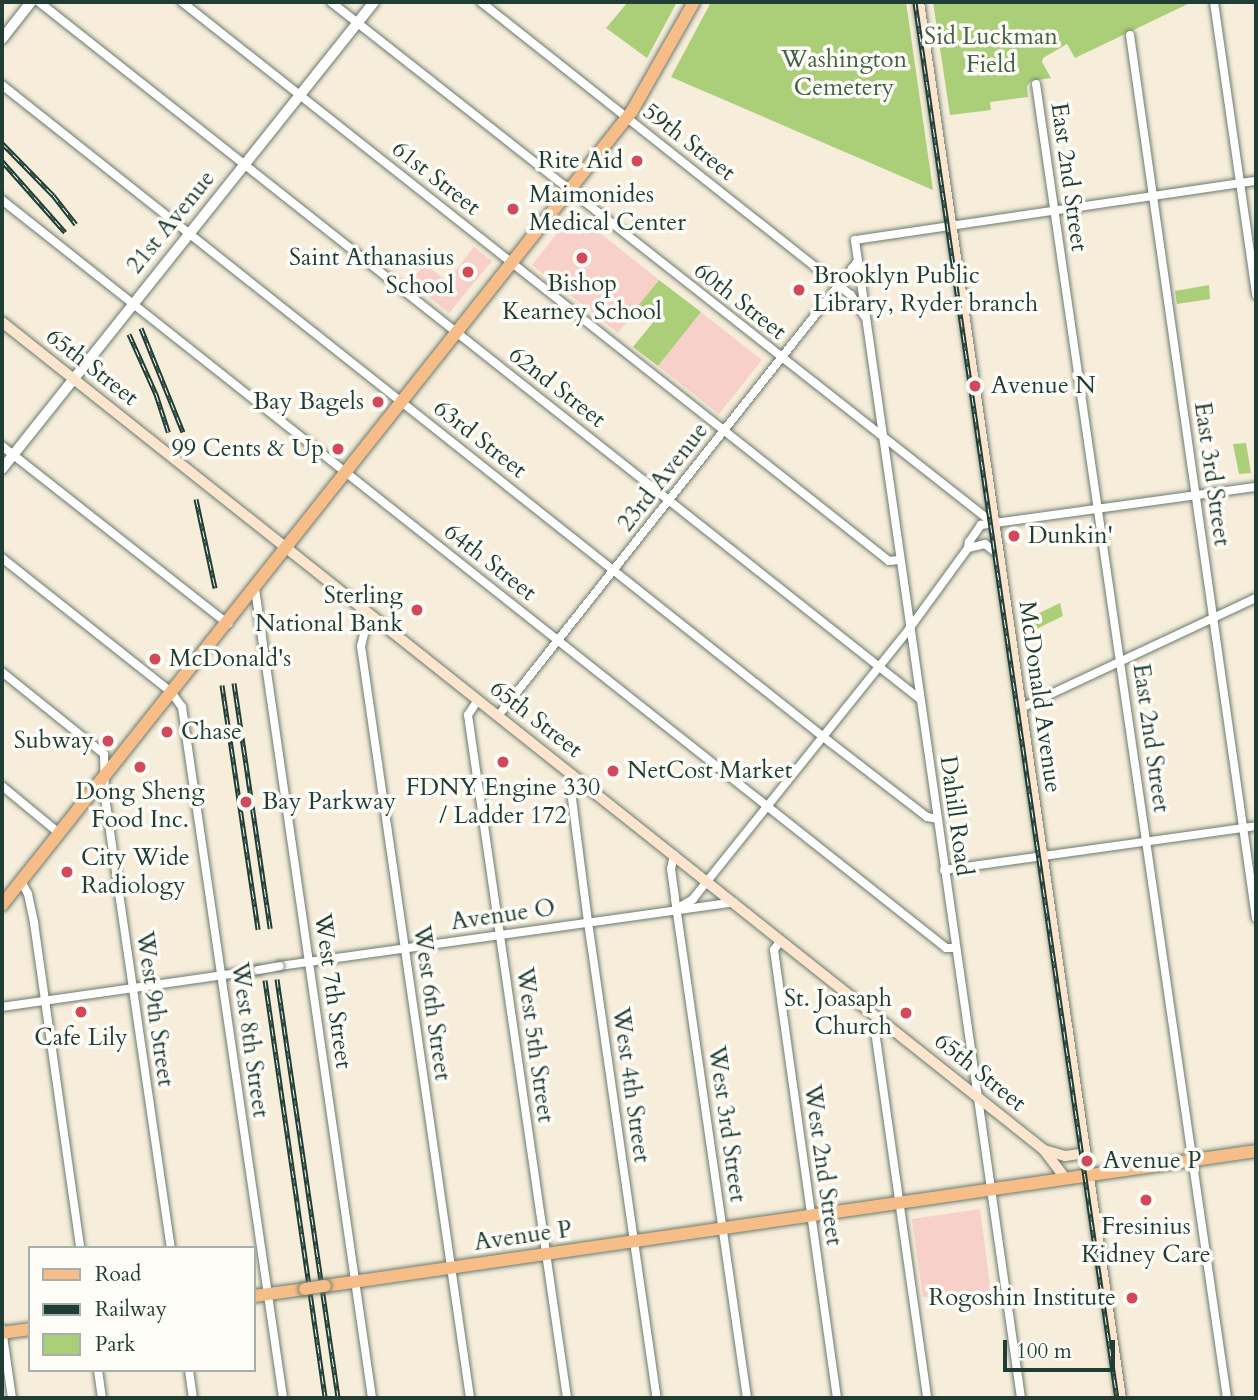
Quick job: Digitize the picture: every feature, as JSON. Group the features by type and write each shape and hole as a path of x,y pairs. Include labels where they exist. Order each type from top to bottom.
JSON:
{"main road":[{"path":"3,901 228,624 627,118 644,95 694,2"},
{"name":"McDonald Avenue","path":"919,2 1121,1398"},
{"name":"65th Street","path":"2,322 1044,1150 1066,1179"},
{"path":"1044,1150 1065,1156 1086,1153"},
{"name":"Avenue P","path":"256,1296 1256,1151"},
{"path":"2,1332 28,1329"}],"street":[{"path":"2,39 31,2"},
{"name":"62nd Street","path":"39,2 920,699"},
{"name":"61st Street","path":"182,2 890,561 899,560"},
{"name":"60th Street","path":"331,2 994,524"},
{"name":"21st Avenue","path":"2,469 374,2"},
{"name":"59th Street","path":"481,2 840,287 858,302 866,319"},
{"path":"1214,2 1256,295"},
{"name":"East 3rd Street","path":"1130,35 1256,918"},
{"name":"East 2nd Street","path":"1036,83 1227,1398"},
{"name":"63rd Street","path":"2,85 823,737 927,817 936,819"},
{"path":"951,226 1256,181"},
{"name":"64th Street","path":"2,200 946,948 956,948"},
{"name":"Dahill Road","path":"951,226 855,240 1021,1398"},
{"name":"23rd Avenue","path":"498,716 840,287 857,262"},
{"path":"2,446 228,624"},
{"path":"676,909 693,899 708,881 909,629 968,548 968,542 981,525 1256,487"},
{"path":"968,548 985,544 998,554"},
{"path":"2,558 171,692"},
{"name":"West 7th Street","path":"255,589 372,1398"},
{"path":"1021,708 1256,598"},
{"name":"West 6th Street","path":"369,614 361,646 470,1398"},
{"name":"West 9th Street","path":"2,672 104,754 105,797 171,1246"},
{"name":"West 8th Street","path":"171,692 182,706 283,1398"},
{"name":"West 5th Street","path":"478,700 468,715 567,1398"},
{"name":"West 4th Street","path":"576,777 571,791 588,922 657,1398"},
{"path":"2,786 60,833"},
{"path":"944,870 1256,826"},
{"name":"West 3rd Street","path":"674,855 671,869 676,909 747,1398"},
{"path":"21,881 30,903 80,1246"},
{"name":"Avenue O","path":"2,1007 734,902"},
{"name":"West 2nd Street","path":"781,940 774,950 837,1398"},
{"path":"880,1019 874,1031 927,1398"},
{"path":"2,1332 12,1398"},
{"path":"98,1372 102,1398"},
{"path":"188,1372 193,1398"}],"shaded area":[{"path":"574,212 659,280 618,333 532,265"},
{"name":"Saint Athanasius School","path":"474,247 492,261 449,313 410,282 425,264 447,281"},
{"path":"701,312 762,360 719,414 658,366"},
{"path":"980,1209 993,1308 923,1297 912,1219"}],"green space":[{"path":"628,2 677,2 647,58 606,28"},
{"name":"Washington Cemetery","path":"711,2 906,2 933,190 671,77"},
{"name":"Sid Luckman Field","path":"933,2 1192,2 1075,58 1067,44 1043,58 1042,62 1051,78 1031,81 1027,86 1028,97 990,102 991,110 950,115"},
{"path":"659,280 701,312 658,366 633,347 655,320 638,306"},
{"path":"1209,285 1210,299 1177,304 1175,291"},
{"path":"1246,443 1251,473 1239,474 1233,444"},
{"path":"1060,603 1063,616 1028,633 1027,619"}],"railway":[{"path":"915,2 1117,1398"},
{"path":"2,143 53,195 76,224"},
{"path":"2,161 65,232"},
{"path":"141,328 183,432"},
{"path":"129,334 156,394 168,432"},
{"path":"196,499 215,588"},
{"path":"234,683 270,928"},
{"path":"222,685 258,929"},
{"path":"277,979 338,1398"},
{"path":"265,980 325,1398"}],"place":[{"name":"Rite Aid","path":"637,161"},
{"name":"Maimonides Medical Center","path":"513,209"},
{"name":"Bishop Kearney School","path":"582,258"},
{"name":"Saint Athanasius School","path":"468,272"},
{"name":"Brooklyn Public Library, Ryder branch","path":"799,290"},
{"name":"Avenue N","path":"975,386"},
{"name":"Bay Bagels","path":"378,402"},
{"name":"99 Cents & Up","path":"338,449"},
{"name":"Dunkin'","path":"1014,536"},
{"name":"Sterling National Bank","path":"417,610"},
{"name":"McDonald's","path":"155,659"},
{"name":"Chase","path":"167,732"},
{"name":"Subway","path":"108,741"},
{"name":"FDNY Engine 330 / Ladder 172","path":"503,762"},
{"name":"Dong Sheng Food Inc.","path":"140,767"},
{"name":"NetCost Market","path":"613,771"},
{"name":"Bay Parkway","path":"246,802"},
{"name":"City Wide Radiology","path":"67,872"},
{"name":"Cafe Lily","path":"81,1012"},
{"name":"St. Joasaph Church","path":"906,1013"},
{"name":"Avenue P","path":"1087,1161"},
{"name":"Fresinius Kidney Care","path":"1146,1200"},
{"name":"Rogoshin Institute","path":"1132,1298"}]}
